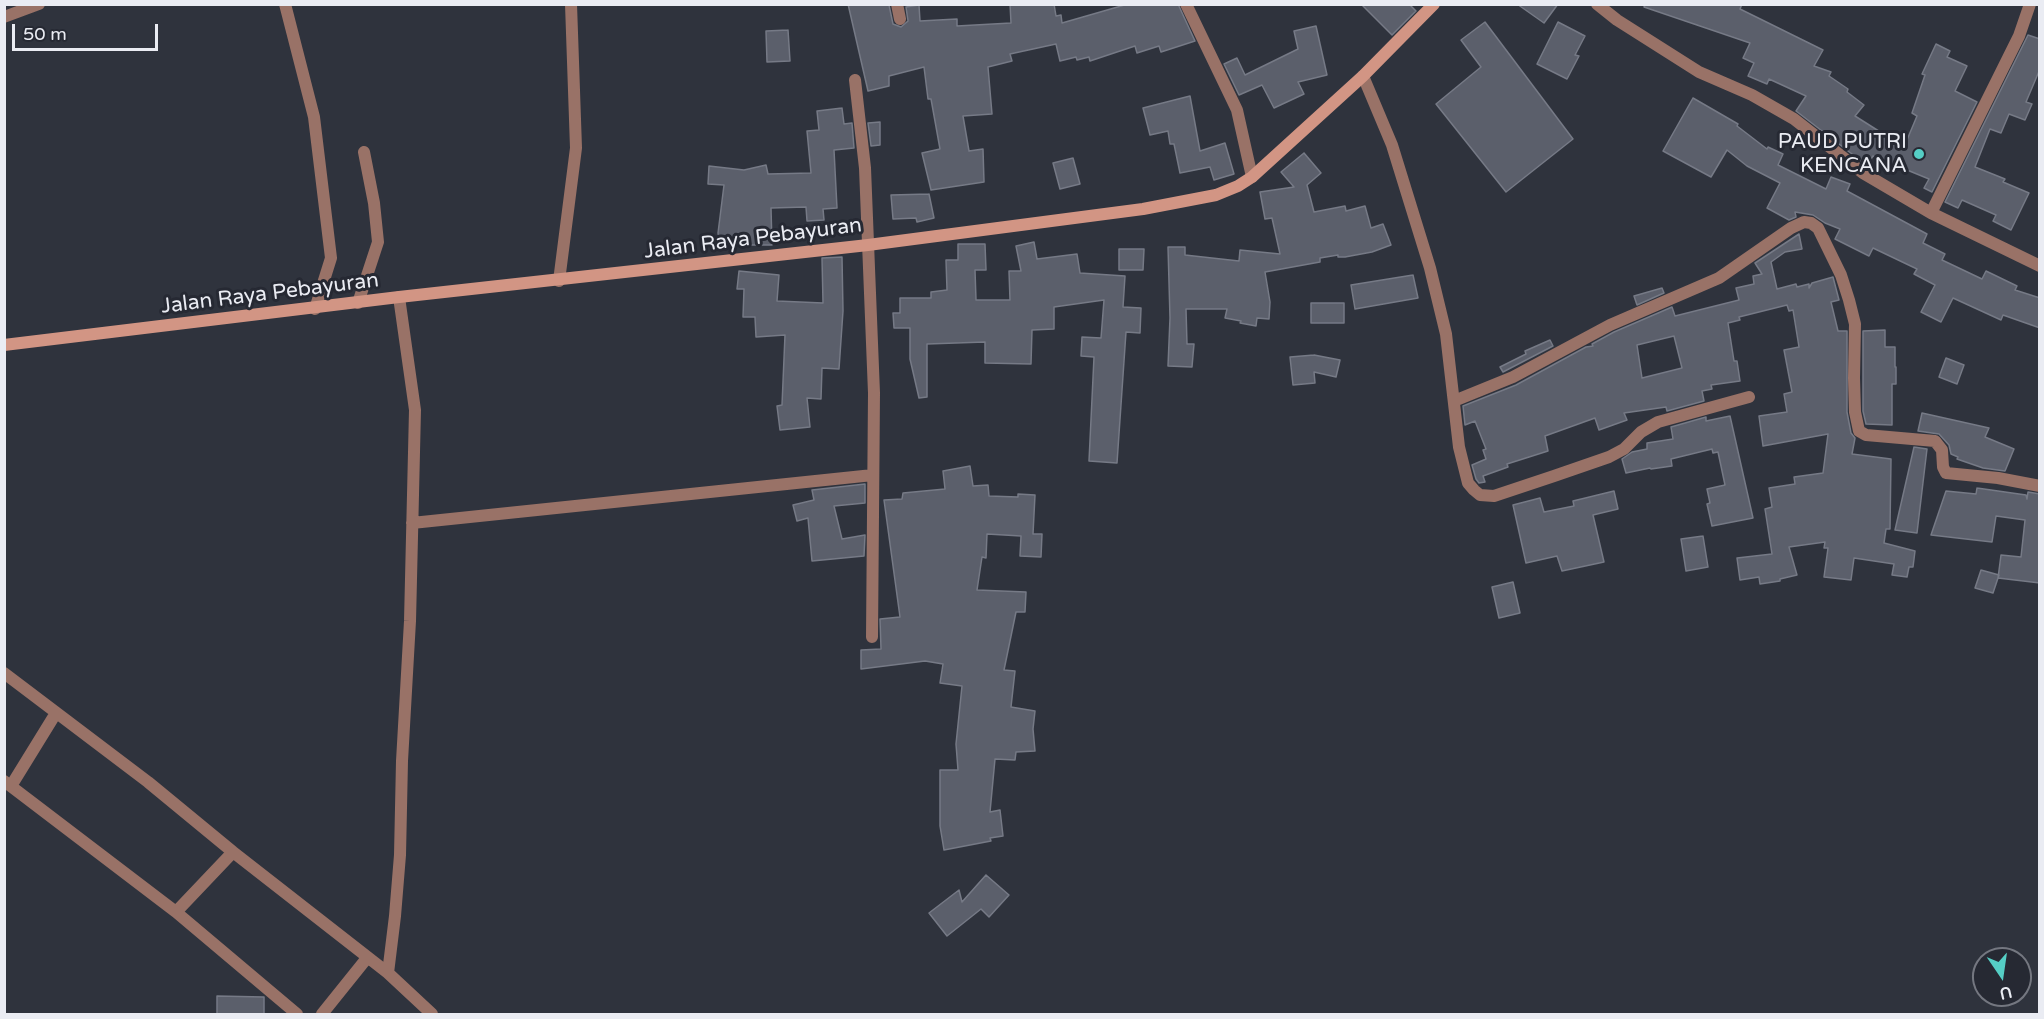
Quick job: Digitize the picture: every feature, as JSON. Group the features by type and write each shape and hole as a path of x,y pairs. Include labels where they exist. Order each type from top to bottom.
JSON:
{"main road":[{"name":"Jalan Raya Pebayuran","path":"4,345 399,297 868,245 1143,209 1216,195 1252,177 1363,76 1434,4"}],"street":[{"path":"4,17 39,4"},
{"path":"285,4 314,117 331,258 315,309"},
{"path":"559,281 576,148 571,4"},
{"path":"897,4 900,19"},
{"path":"1186,4 1237,110 1252,177"},
{"path":"1598,4 1617,20 1699,72 1752,95 1794,119 1863,174 1931,213 2040,266"},
{"path":"1931,213 2019,36 2030,4"},
{"path":"1363,76 1392,145 1430,268 1446,334 1459,447 1468,483 1480,495 1494,496 1609,457 1624,449 1641,432 1658,422 1749,397"},
{"path":"855,80 865,168 874,393 872,637"},
{"path":"358,303 378,243 374,203 364,152"},
{"path":"1454,401 1513,377 1610,325 1719,278 1791,228 1804,222 1811,223 1818,228 1841,275 1855,324 1856,412 1859,430 1866,435 1935,441 1942,450 1943,467 1946,473 1998,478 2040,486"},
{"path":"388,973 400,855 415,410 399,297"},
{"path":"412,523 873,475"},
{"path":"4,672 148,782 233,852 388,973 432,1014"},
{"path":"56,713 8,784 176,912 297,1014"},
{"path":"176,912 233,852"},
{"path":"322,1014 367,958"}],"building":[{"path":"848,4 889,5 893,24 901,27 908,21 906,7 919,5 920,21 957,19 957,26 1011,23 1010,4 1054,4 1056,16 1061,15 1062,23 1128,4 1178,4 1195,41 1161,52 1159,46 1137,53 1135,46 1090,61 1089,57 1077,60 1076,57 1060,61 1056,44 1010,54 1012,61 988,67 992,114 963,116 969,151 983,149 984,182 931,190 922,153 940,149 931,99 928,99 924,67 889,76 889,86 868,91"},
{"path":"1361,4 1409,4 1416,11 1392,35"},
{"path":"1517,4 1558,4 1544,23"},
{"path":"1645,4 1742,4 1740,9 1823,50 1814,66 1831,72 1829,76 1848,89 1847,92 1864,105 1855,116 1904,147 1917,116 1912,113 1925,75 1922,74 1936,44 1950,51 1947,57 1967,66 1955,91 1977,102 1932,192 1924,188 1929,179 1873,156 1867,165 1865,164 1796,111 1806,96 1769,79 1767,84 1748,76 1754,63 1743,58 1750,43 1644,7"},
{"path":"1485,22 1573,139 1506,192 1436,104 1481,67 1461,40"},
{"path":"1558,22 1585,36 1575,55 1579,56 1567,79 1537,64"},
{"path":"1316,26 1327,75 1298,82 1304,94 1274,108 1262,85 1239,95 1224,64 1237,58 1245,75 1298,49 1294,31"},
{"path":"788,30 790,61 767,62 766,31"},
{"path":"2028,35 2040,39 2040,69 2026,102 2032,104 2025,120 2009,114 2001,133 1990,129 1975,167 2005,179 2003,182 2029,193 2011,230 1993,221 1996,215 1962,200 1958,208 1945,202"},
{"path":"1190,96 1200,151 1225,143 1234,174 1214,180 1210,167 1180,173 1174,144 1170,144 1168,131 1150,135 1143,108"},
{"path":"1693,98 1738,124 1737,126 1767,149 1768,147 1783,154 1778,165 1826,189 1831,177 1850,184 1847,191 1927,234 1923,243 1945,254 1942,260 1982,279 1986,271 2017,286 2015,290 2040,298 2040,328 2003,315 2001,320 1953,298 1941,322 1921,312 1935,285 1914,274 1917,269 1873,248 1869,256 1835,239 1840,229 1813,215 1795,212 1796,217 1789,220 1767,208 1780,183 1747,166 1727,150 1711,177 1663,151"},
{"path":"842,108 844,124 852,123 854,148 834,150 837,208 823,209 824,220 807,221 806,207 771,208 772,245 742,245 742,243 720,246 718,233 724,185 708,184 709,166 744,170 766,165 768,174 811,173 807,131 819,130 817,111"},
{"path":"880,122 880,145 871,146 868,123"},
{"path":"1304,153 1321,173 1307,185 1314,212 1345,206 1346,211 1365,206 1371,228 1383,224 1391,245 1372,252 1345,257 1338,257 1338,255 1320,258 1320,262 1265,272 1270,302 1269,319 1257,318 1256,326 1225,318 1227,309 1186,309 1187,344 1194,344 1192,367 1168,366 1170,318 1168,247 1185,247 1185,255 1239,261 1240,250 1280,254 1272,218 1265,219 1260,192 1294,187 1281,172"},
{"path":"1073,158 1080,184 1060,189 1053,163"},
{"path":"929,194 934,218 917,222 916,218 893,219 891,195"},
{"path":"1799,234 1802,249 1785,252 1771,262 1777,289 1796,284 1797,287 1809,284 1809,288 1812,283 1833,277 1839,300 1831,302 1838,331 1847,331 1847,412 1851,433 1855,438 1852,454 1891,459 1890,529 1886,529 1884,543 1915,551 1913,567 1909,567 1907,577 1892,575 1894,564 1854,558 1851,580 1824,577 1828,548 1824,548 1825,542 1789,547 1797,575 1780,579 1780,581 1760,584 1759,577 1740,580 1737,558 1772,554 1765,509 1772,507 1769,488 1795,484 1794,477 1823,473 1828,434 1763,446 1759,416 1787,412 1784,394 1792,392 1784,350 1799,347 1793,310 1789,311 1787,305 1739,317 1740,320 1728,323 1734,361 1737,361 1740,381 1711,385 1712,389 1702,391 1704,401 1667,411 1666,407 1624,413 1627,420 1599,430 1595,418 1545,436 1548,451 1507,464 1508,467 1483,476 1485,482 1479,483 1472,465 1486,459 1483,450 1486,449 1475,421 1465,425 1463,406 1516,385 1586,347 1593,346 1592,344 1614,332 1672,307 1675,316 1739,300 1736,288 1754,284 1753,276 1762,274 1755,263","holes":["1674,336 1682,368 1642,378 1637,345"]},
{"path":"1034,242 1037,259 1077,254 1080,273 1125,276 1123,307 1141,308 1140,333 1126,332 1117,463 1089,461 1094,357 1081,356 1082,337 1101,338 1104,300 1054,307 1054,329 1032,330 1031,364 985,363 985,342 927,344 927,397 919,398 910,359 910,328 894,328 893,313 900,313 900,298 931,298 931,292 947,290 946,260 958,260 958,244 985,244 986,270 975,270 976,300 1010,300 1009,271 1021,271 1016,246"},
{"path":"1119,249 1144,249 1143,270 1119,270"},
{"path":"842,257 843,311 839,369 822,368 821,399 807,398 810,427 780,430 777,406 782,405 785,335 756,337 755,317 743,317 744,289 737,289 739,271 779,275 777,301 823,303 822,258"},
{"path":"1413,275 1418,298 1355,309 1351,285"},
{"path":"1662,288 1664,293 1637,305 1634,296"},
{"path":"1311,303 1344,303 1344,323 1311,323"},
{"path":"1885,330 1885,347 1895,347 1896,384 1892,384 1892,425 1866,424 1863,411 1863,331"},
{"path":"1550,340 1553,346 1503,372 1500,367 1526,354 1525,351"},
{"path":"1314,355 1340,360 1336,377 1314,372 1315,383 1293,385 1290,357"},
{"path":"1946,358 1964,365 1957,384 1939,377"},
{"path":"1922,413 1989,428 1985,437 2014,449 2005,471 1983,468 1957,459 1958,457 1951,454 1949,445 1939,434 1918,431"},
{"path":"1730,416 1753,518 1712,526 1707,504 1710,503 1707,489 1725,485 1718,452 1713,453 1712,449 1671,459 1672,466 1626,473 1622,459 1632,452 1647,449 1647,443 1673,439 1671,427 1706,417 1706,421"},
{"path":"1914,447 1927,449 1917,533 1895,530"},
{"path":"970,466 973,486 988,485 989,496 1035,495 1033,534 1042,534 1041,557 1020,556 1021,536 987,534 986,558 982,557 977,590 1026,592 1025,612 1016,612 1004,670 1015,671 1011,707 1035,711 1033,729 1035,751 1016,752 1015,760 995,759 990,812 1000,810 1003,836 990,838 991,841 944,850 940,826 940,770 958,770 956,744 962,686 940,683 943,664 925,661 861,669 861,650 881,649 880,619 900,617 884,500 902,499 903,493 945,489 943,471"},
{"path":"865,484 865,503 834,506 842,539 865,535 864,556 812,561 808,518 797,521 793,505 814,500 812,490"},
{"path":"1977,488 2026,495 2027,499 2028,492 2040,494 2040,583 1998,578 2001,555 2021,557 2025,520 1996,516 1992,542 1931,535 1946,491 1976,494"},
{"path":"1614,491 1618,509 1593,515 1604,562 1562,571 1557,556 1526,563 1513,505 1540,498 1544,512 1574,506 1573,501"},
{"path":"1703,536 1708,567 1686,571 1681,539"},
{"path":"1981,570 1999,575 1993,593 1975,588"},
{"path":"1513,582 1520,613 1499,618 1492,587"},
{"path":"986,875 1009,895 989,917 981,909 947,936 929,913 959,890 962,902"},
{"path":"217,996 264,997 264,1014 217,1014"}],"place":[{"name":"PAUD PUTRI KENCANA","path":"1919,154"}]}
